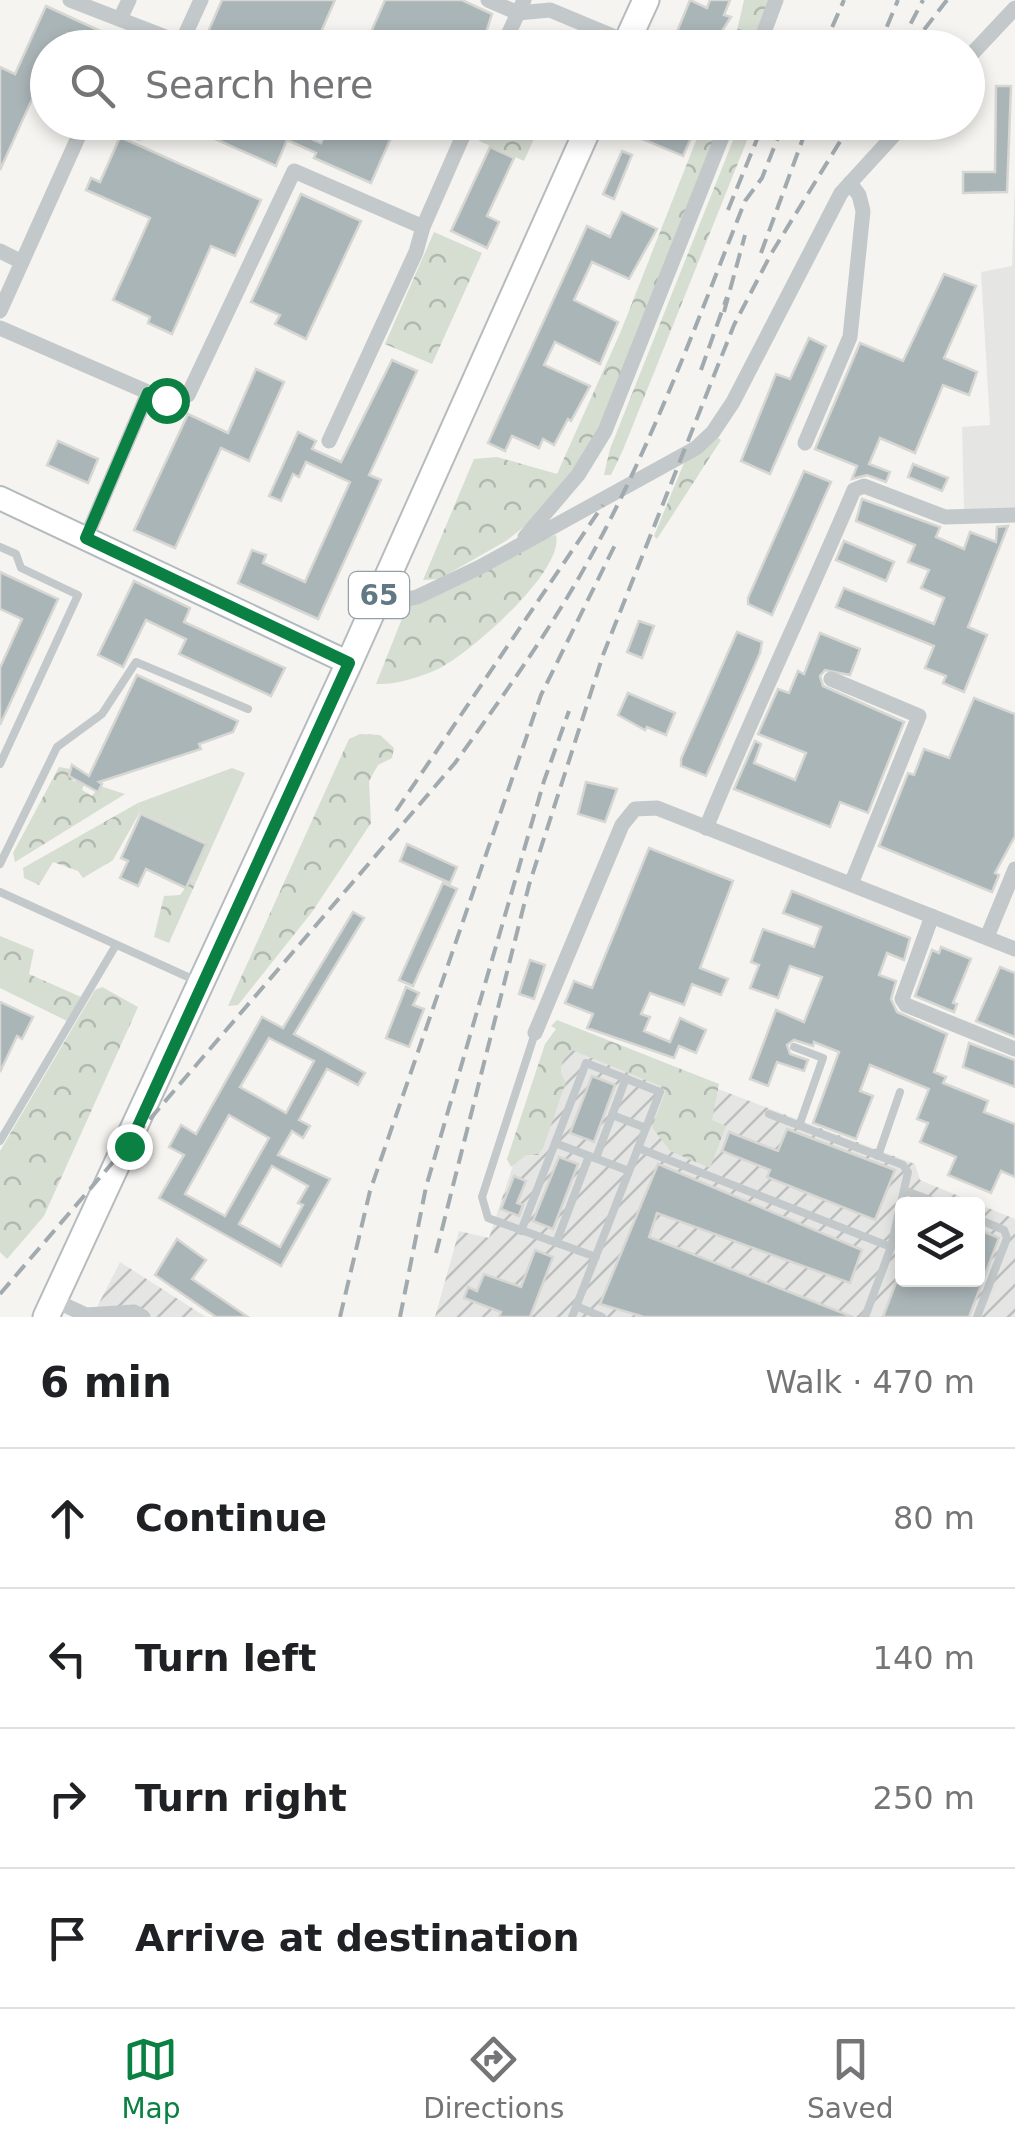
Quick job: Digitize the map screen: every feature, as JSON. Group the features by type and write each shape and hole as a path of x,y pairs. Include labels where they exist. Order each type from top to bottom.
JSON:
{"main road":[{"path":"633,30 646,0"},
{"name":"65","path":"51,1309 203,984 583,140"}],"street":[{"path":"70,0 89,3 144,30"},
{"path":"120,20 129,0"},
{"path":"187,30 201,0"},
{"path":"488,0 550,10 593,30"},
{"path":"765,30 776,0"},
{"path":"510,30 521,6"},
{"path":"985,40 1015,8"},
{"path":"0,311 77,140"},
{"path":"330,442 416,252 422,227 461,140"},
{"path":"522,541 578,475 606,431 721,140"},
{"path":"375,605 418,597 480,567 696,448 713,432 733,402 817,233 850,182 889,140"},
{"path":"0,328 166,400 188,395 294,170 422,227"},
{"path":"804,443 850,337 855,312 863,211 860,194 850,182"},
{"path":"0,251 22,262"},
{"path":"86,538 148,393"},
{"path":"706,828 768,678 787,648 854,490 864,486 945,517 1015,516"},
{"path":"0,498 349,663"},
{"path":"831,679 919,716 851,884"},
{"path":"535,1034 628,814 635,809 658,808 1015,948"},
{"path":"986,938 1015,870"},
{"path":"932,916 902,998 906,1005 1015,1049"},
{"path":"51,1309 86,1315 134,1312 142,1317"}],"lane":[{"path":"0,546 16,554 22,568 78,595 0,764"},
{"path":"0,864 57,747 102,714 136,662 248,709"},
{"path":"0,892 203,984"},
{"path":"0,1141 116,946"},
{"path":"535,1034 482,1196 488,1218 596,1257"},
{"path":"794,1047 823,1058 799,1126"},
{"path":"522,1231 586,1063 660,1092 572,1317"},
{"path":"556,1243 626,1078"},
{"path":"878,1156 900,1092"},
{"path":"770,1114 904,1165 908,1172 892,1247 865,1317"},
{"path":"612,1115 646,1128"},
{"path":"555,1143 629,1172"},
{"path":"638,1148 892,1247"},
{"path":"906,1191 922,1197"},
{"path":"978,1317 1007,1233 985,1222"},
{"path":"576,1306 602,1317"}],"shaded area":[{"path":"1015,179 1015,509 964,511 962,427 990,425 981,272 1012,266"},
{"path":"558,1028 915,1164 920,1180 961,1197 895,1197 895,1287 985,1287 985,1207 1015,1219 1015,1317 435,1317 459,1231 489,1238"},
{"path":"120,1262 206,1317 92,1317"}],"green space":[{"path":"744,0 771,0 759,30 737,30"},
{"path":"479,140 533,140 524,161"},
{"path":"696,140 716,140 612,405 576,472 531,521 506,541 439,579 423,580 474,459 497,457 557,474 621,331"},
{"path":"733,140 747,140 623,450 611,475 604,475 610,449"},
{"path":"434,232 482,253 432,364 385,344"},
{"path":"717,437 721,440 657,539 654,536 686,458"},
{"path":"556,535 555,551 545,569 490,631 429,673 376,684 407,606 534,542"},
{"path":"360,734 380,735 394,748 392,758 378,765 369,781 371,823 312,912 238,1005 228,1006 349,739"},
{"path":"59,767 70,769 73,781 85,782 82,790 92,796 100,786 125,794 15,862 13,853"},
{"path":"232,768 245,773 196,882 191,880 207,843 140,812 138,803"},
{"path":"138,803 140,812 113,860 83,878 78,871 53,862 39,885 24,878 23,868"},
{"path":"191,880 196,882 169,943 154,937 164,896 180,895"},
{"path":"0,936 34,950 29,974 81,997 67,1021 0,988"},
{"path":"102,987 138,1007 44,1216 7,1259 0,1252 0,1151 95,990"},
{"path":"557,1020 719,1084 712,1120 726,1126 710,1168 670,1151 652,1127 665,1093 663,1087 572,1050 562,1065 566,1082 543,1148 538,1155 526,1155 511,1167 507,1159 545,1044 556,1029 551,1026"}],"building":[{"path":"222,0 335,0 322,30 209,30"},
{"path":"385,0 462,0 492,14 487,30 372,30"},
{"path":"690,0 707,8 710,0 730,0 724,15 731,17 723,30 678,30"},
{"path":"46,6 98,30 35,30"},
{"path":"30,41 30,104 0,170 0,67 15,74"},
{"path":"996,86 1011,86 1007,192 963,193 963,172 995,172"},
{"path":"119,140 127,140 261,200 235,256 211,246 172,334 148,323 150,317 113,300 150,218 86,190 91,178 100,182"},
{"path":"218,140 287,140 276,166"},
{"path":"287,140 321,143 390,140 371,183 314,158 316,153"},
{"path":"644,140 690,140 683,156"},
{"path":"490,147 514,158 487,216 499,222 487,248 451,231"},
{"path":"622,151 632,155 614,199 603,194"},
{"path":"301,194 361,221 306,339 275,324 280,315 251,302"},
{"path":"622,212 657,229 629,279 592,262 574,300 618,322 600,364 555,342 544,365 590,386 571,421 568,419 554,445 543,439 539,448 512,436 505,451 488,443 587,226 610,237"},
{"path":"944,274 976,286 944,358 977,372 969,395 943,385 915,453 880,438 869,464 890,472 886,482 867,475 852,479 857,466 815,449 860,343 903,361"},
{"path":"809,338 826,346 770,474 741,461 776,374 790,379"},
{"path":"392,360 417,371 369,475 381,480 318,619 238,583 252,550 266,555 263,563 305,582 350,482 306,462 299,477 293,474 281,501 269,496 298,432 316,441 312,449 341,462"},
{"path":"256,369 284,382 249,461 221,448 175,548 134,530 188,414 228,433"},
{"path":"58,441 98,459 88,483 47,465"},
{"path":"913,464 948,478 942,491 908,477"},
{"path":"804,471 831,482 772,615 748,604 748,598"},
{"path":"862,499 940,527 936,537 964,549 970,532 996,542 997,527 1008,526 968,627 987,635 964,692 943,683 946,676 925,668 934,646 836,607 844,588 934,624 944,598 921,588 929,570 908,562 915,545 856,521"},
{"path":"844,541 894,562 886,581 836,560"},
{"path":"0,572 58,599 0,725 0,668 22,619 0,609"},
{"path":"134,581 190,608 184,622 285,668 271,696 179,654 186,639 146,620 123,667 98,655"},
{"path":"639,621 654,626 642,658 627,652"},
{"path":"737,632 762,642 760,653 706,776 681,766 681,759"},
{"path":"820,633 860,649 850,675 825,670 820,676 823,686 904,722 868,813 840,802 830,827 734,789 755,741 761,744 754,763 795,780 806,753 758,734 778,689 789,693 798,671 804,674"},
{"path":"137,675 238,721 233,732 199,744 201,749 99,782 102,784 98,792 69,776 72,765 89,776"},
{"path":"628,693 675,713 666,735 647,727 645,730 618,715"},
{"path":"974,698 1015,714 1015,836 995,873 999,875 992,892 879,846 908,773 914,775 924,749 949,758"},
{"path":"586,782 617,789 605,822 578,814"},
{"path":"141,814 206,844 186,888 146,869 138,886 120,878 128,861 121,858"},
{"path":"407,844 457,867 450,883 400,861"},
{"path":"649,848 733,881 700,968 728,979 721,995 692,984 684,1005 650,993 641,1014 650,1017 644,1031 670,1042 680,1018 706,1030 696,1053 679,1046 674,1058 587,1028 593,1014 565,1003 574,981 592,988"},
{"path":"443,883 457,889 413,986 399,980"},
{"path":"792,891 910,938 904,960 887,953 879,975 896,981 891,999 897,1012 947,1034 934,1072 946,1077 943,1083 988,1101 984,1112 1015,1124 1015,1177 1001,1171 991,1193 948,1175 956,1157 920,1142 928,1123 917,1119 929,1089 870,1065 860,1091 873,1096 856,1139 813,1123 839,1052 814,1042 813,1046 794,1040 787,1045 790,1054 808,1060 804,1071 777,1062 768,1086 750,1079 776,1010 804,1022 822,977 790,966 778,998 750,988 759,965 751,962 763,929 814,947 821,927 783,913"},
{"path":"353,912 364,918 294,1034 365,1073 358,1085 327,1069 299,1120 310,1126 303,1138 292,1131 278,1155 330,1179 281,1266 159,1198 184,1155 169,1147 181,1125 196,1134 262,1017 283,1028","holes":["269,1038 314,1061 286,1113 240,1087","229,1115 269,1138 225,1216 185,1194","272,1166 308,1186 298,1203 303,1205 280,1247 239,1224"]},
{"path":"941,947 971,959 953,1003 957,1004 954,1012 915,996 932,950 939,953"},
{"path":"530,960 545,965 534,999 519,994"},
{"path":"1000,967 1015,973 1015,1037 976,1021"},
{"path":"406,987 419,993 413,1005 424,1009 409,1047 386,1038"},
{"path":"0,1002 33,1017 22,1039 17,1036 0,1072"},
{"path":"969,1043 1015,1060 1015,1087 963,1067"},
{"path":"592,1076 615,1085 594,1142 570,1133"},
{"path":"787,1129 895,1170 875,1220 767,1177 770,1170 722,1151 729,1132 778,1151"},
{"path":"559,1157 578,1164 553,1229 533,1221"},
{"path":"658,1164 862,1250 850,1283 657,1213 649,1237 853,1317 644,1317 600,1304"},
{"path":"514,1176 526,1181 517,1203 523,1205 519,1216 501,1209"},
{"path":"985,1232 999,1238 985,1275"},
{"path":"177,1239 206,1260 192,1279 248,1317 216,1317 155,1275"},
{"path":"535,1250 553,1257 530,1317 499,1317 501,1312 464,1298 468,1287 477,1291 484,1274 521,1287"},
{"path":"895,1285 980,1287 969,1317 883,1317"}],"railway":[{"path":"831,30 844,0"},
{"path":"886,30 898,0"},
{"path":"907,30 923,0"},
{"path":"924,30 947,0"},
{"path":"728,210 757,140"},
{"path":"0,1294 455,763 530,656 581,574 639,461 745,201 762,178 777,140"},
{"path":"761,253 802,140"},
{"path":"436,1253 529,885 603,655 734,325 771,254 841,140"},
{"path":"724,312 745,235"},
{"path":"701,370 727,297"},
{"path":"396,811 603,505"},
{"path":"340,1317 370,1191 541,695 615,545"},
{"path":"400,1317 426,1187 544,781 569,711"}],"route":[{"path":"129,1146 349,663 86,538 148,393 166,400"}]}
